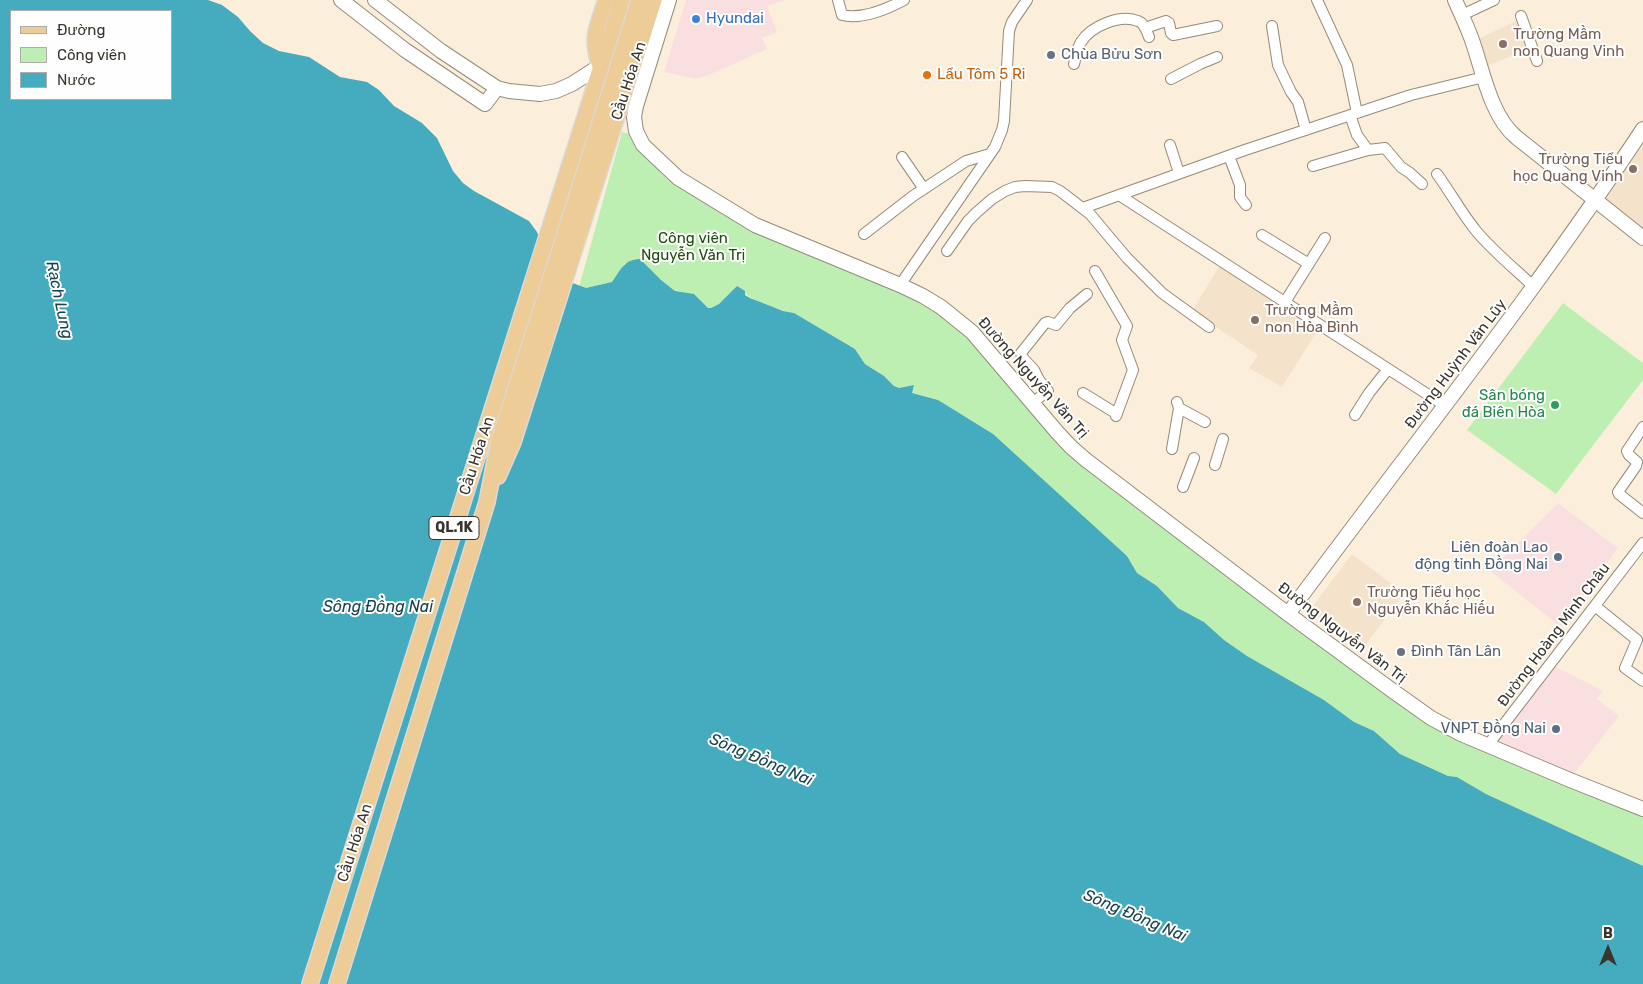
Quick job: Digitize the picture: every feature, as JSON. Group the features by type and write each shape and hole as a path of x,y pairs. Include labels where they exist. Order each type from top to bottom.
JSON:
{"main road":[{"path":"599,69 594,49 594,38 606,0"},
{"name":"QL.1K","path":"599,69 622,0"},
{"name":"Cầu Hóa An","path":"336,983 487,502 502,432 639,0"},
{"name":"Cầu Hóa An","path":"487,502 513,442 654,0"},
{"name":"Cầu Hóa An","path":"310,984 599,69"}],"street":[{"path":"341,0 405,50 485,104 497,88"},
{"path":"375,0 441,51 497,88 540,94 556,91 599,69"},
{"name":"Đường Nguyễn Văn Trị","path":"669,0 634,117 636,131 643,145 678,178 755,225 900,285 941,307 972,332 1066,442 1086,460 1288,614 1424,713 1448,728 1643,809"},
{"path":"838,0 842,15 852,16 870,13 904,0"},
{"path":"900,285 990,154 1002,130 1009,32 1012,22 1027,0"},
{"path":"1317,0 1347,65 1357,135 1368,150"},
{"path":"1455,0 1497,111 1505,126 1510,132 1643,238"},
{"path":"1462,15 1494,0"},
{"path":"1521,16 1537,61"},
{"path":"1074,64 1082,41 1098,26 1108,22 1139,21 1147,32 1166,21 1169,23 1171,33 1174,35 1217,26"},
{"path":"1272,26 1278,66 1298,102 1306,130"},
{"path":"1171,79 1200,64 1217,58"},
{"path":"1083,208 1228,156 1411,94 1484,77"},
{"name":"Đường Huỳnh Văn Lũy","path":"1288,614 1534,287 1596,200 1643,129"},
{"path":"1170,146 1180,173"},
{"path":"1313,166 1368,150 1385,148 1401,167 1422,184"},
{"path":"864,234 924,189 966,161 990,154"},
{"path":"1228,156 1240,185 1240,197 1246,205"},
{"path":"902,157 924,189"},
{"path":"1436,174 1478,233 1534,287"},
{"path":"947,251 968,221 992,199 1015,187 1052,187 1083,208 1154,286 1209,327"},
{"path":"1119,195 1444,405"},
{"path":"1262,234 1309,264"},
{"path":"1285,302 1325,238"},
{"path":"1083,392 1116,415 1133,370 1122,340 1127,326 1095,271"},
{"path":"1032,403 1048,391 1034,370 1022,357 1021,353 1045,323 1056,324 1070,308 1087,294"},
{"path":"1355,415 1388,369"},
{"path":"1172,449 1178,405 1205,422"},
{"path":"1643,427 1627,451 1637,464 1618,492 1643,513"},
{"path":"1215,465 1223,439"},
{"path":"1183,488 1194,458"},
{"name":"Đường Hoàng Minh Châu","path":"1488,745 1643,542"},
{"path":"1595,606 1637,640 1625,668 1643,681"}],"shaded area":[{"path":"686,0 783,1 767,6 777,32 762,38 767,49 696,79 664,72"},
{"name":"Trường Mầm non Quang Vinh","path":"1518,20 1529,49 1487,66 1478,39"},
{"name":"Trường Tiểu học Quang Vinh","path":"1643,140 1643,230 1604,198"},
{"name":"Trường Mầm non Hòa Bình","path":"1220,265 1319,328 1282,387 1249,368 1258,355 1192,311"},
{"name":"Liên đoàn Lao động tỉnh Đồng Nai","path":"1558,503 1618,548 1561,627 1490,571"},
{"name":"Trường Tiểu học Nguyễn Khắc Hiếu","path":"1352,554 1404,593 1362,650 1310,610"},
{"name":"VNPT Đồng Nai","path":"1552,665 1603,691 1597,699 1619,716 1573,775 1495,741"}],"green space":[{"name":"Công viên Nguyễn Văn Trị","path":"622,132 631,134 645,157 668,180 717,210 920,301 937,312 969,337 1027,407 1406,708 1643,815 1643,866 1486,794 1457,777 1448,776 1400,754 1374,731 1354,722 1324,700 1247,656 1224,640 1204,622 1178,608 1157,586 1137,573 1127,556 938,400 912,393 913,385 899,388 894,386 884,376 865,364 855,349 794,313 763,304 743,292 737,286 719,304 708,308 694,295 675,291 661,280 625,263 613,282 586,288 579,287"},
{"name":"Sân bóng đá Biên Hòa","path":"1563,303 1643,363 1643,380 1556,494 1467,430"}],"water":[{"name":"Sông Đồng Nai","path":"0,0 208,0 222,5 238,17 263,43 279,51 309,57 340,77 367,82 379,90 394,106 422,123 437,138 453,171 463,183 529,221 537,232 548,258 570,282 586,288 612,282 626,264 640,259 675,291 694,294 708,308 719,304 737,286 745,291 745,295 750,298 783,311 794,313 855,349 865,364 884,376 894,386 899,388 914,385 912,393 938,400 993,434 1127,556 1137,573 1157,586 1178,608 1204,622 1224,640 1247,656 1324,700 1354,722 1374,731 1400,754 1448,776 1457,777 1486,794 1643,866 1643,984 0,984"}],"place":[{"name":"Hyundai","path":"696,19"},
{"name":"Trường Mầm non Quang Vinh","path":"1503,44"},
{"name":"Chùa Bửu Sơn","path":"1051,55"},
{"name":"Lẩu Tôm 5 Ri","path":"927,75"},
{"name":"Trường Tiểu học Quang Vinh","path":"1633,169"},
{"name":"Trường Mầm non Hòa Bình","path":"1255,320"},
{"name":"Sân bóng đá Biên Hòa","path":"1555,405"},
{"name":"Liên đoàn Lao động tỉnh Đồng Nai","path":"1558,557"},
{"name":"Trường Tiểu học Nguyễn Khắc Hiếu","path":"1357,602"},
{"name":"Đình Tân Lân","path":"1401,652"},
{"name":"VNPT Đồng Nai","path":"1556,729"}],"water label":[{"name":"Rạch Lung","path":"59,300"}]}
